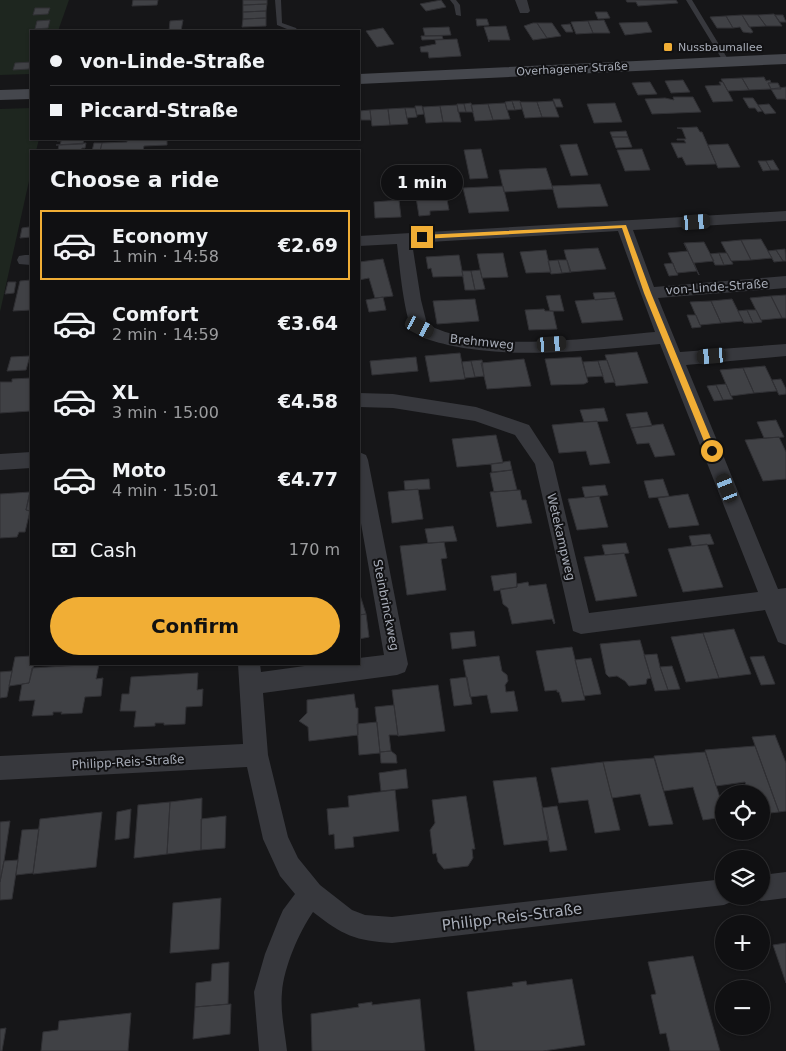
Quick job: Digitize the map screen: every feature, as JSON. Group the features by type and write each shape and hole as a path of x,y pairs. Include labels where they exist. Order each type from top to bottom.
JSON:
{"main road":[{"name":"Overhagener Straße","path":"360,79 786,59"},
{"path":"0,95 30,94"}],"street":[{"path":"360,241 786,216"},
{"name":"von-Linde-Straße","path":"624,226 674,359 779,599 786,635"},
{"name":"Brehmweg","path":"404,238 413,300 420,327 439,337 498,346 533,346 666,337"},
{"name":"von-Linde-Straße","path":"648,293 786,282"},
{"path":"674,359 786,350"},
{"name":"Wetekampweg","path":"360,400 393,401 476,414 522,430 544,462 581,624 779,599"},
{"path":"0,462 30,460"},
{"name":"Steinbrinckweg","path":"250,674 397,664 360,465"},
{"name":"Philipp-Reis-Straße","path":"250,674 256,755 276,838 288,867 311,894 350,922 365,928 392,930 715,893"},
{"name":"Philipp-Reis-Straße","path":"0,768 256,755"},
{"path":"770,887 786,885"},
{"path":"273,1051 268,992 278,954 292,918 311,894"}],"lane":[{"path":"278,0 279,24 294,30"},
{"path":"454,0 459,15"},
{"path":"688,0 726,62"}],"shaded area":[{"path":"0,0 69,0 58,30 30,30 30,74 0,75"},
{"path":"30,108 30,140 39,140 36,150 30,150 30,177 0,312 0,109"}],"building":[{"path":"133,0 158,0 157,5 132,6"},
{"path":"243,0 267,0 267,4 243,5"},
{"path":"441,0 446,7 426,11 420,4"},
{"path":"626,0 676,0 678,3 638,6 636,2 627,2"},
{"path":"267,4 266,11 243,12 243,5"},
{"path":"35,8 50,8 48,14 33,15"},
{"path":"266,11 266,18 243,19 243,12"},
{"path":"595,12 607,12 610,18 598,19"},
{"path":"774,14 782,26 766,26 758,15"},
{"path":"742,15 758,15 766,26 749,27"},
{"path":"742,15 753,32 743,32 740,27 733,28 726,16"},
{"path":"775,15 783,15 786,22 780,22"},
{"path":"726,16 733,28 717,28 710,17"},
{"path":"266,18 266,26 242,27 243,19"},
{"path":"476,19 487,19 489,25 477,26"},
{"path":"50,20 48,28 35,29 37,21"},
{"path":"183,20 181,30 169,30 170,21"},
{"path":"604,20 610,33 593,33 588,21"},
{"path":"588,21 593,33 576,34 571,22"},
{"path":"647,22 652,32 625,35 619,23"},
{"path":"537,23 547,38 533,40 524,26"},
{"path":"537,23 552,23 561,36 547,38"},
{"path":"570,24 573,32 566,32 561,25"},
{"path":"506,26 510,40 489,40 489,42 484,27"},
{"path":"449,27 451,35 425,36 423,28"},
{"path":"383,28 394,44 377,47 366,31"},
{"path":"421,36 442,36 443,39 422,40"},
{"path":"457,39 461,56 429,58 428,52 421,52 420,47 436,44 435,40"},
{"path":"30,62 29,69 13,70 15,63"},
{"path":"764,77 766,81 770,80 771,83 768,83 771,89 749,90 742,78"},
{"path":"742,78 749,90 728,91 721,79"},
{"path":"683,80 690,92 671,93 665,81"},
{"path":"650,82 657,94 638,95 632,83"},
{"path":"719,82 723,82 733,101 713,102 705,86 721,85"},
{"path":"768,83 778,83 781,89 771,89"},
{"path":"786,87 786,100 777,99 771,89"},
{"path":"673,97 693,97 701,112 652,114 645,99 665,98 674,100"},
{"path":"743,98 753,98 762,111 758,112 755,108 749,108"},
{"path":"553,99 560,99 563,107 556,107"},
{"path":"512,101 515,110 507,110 505,102"},
{"path":"512,101 520,101 522,109 515,110"},
{"path":"553,101 559,117 542,117 537,102"},
{"path":"520,102 537,102 542,117 525,118"},
{"path":"471,103 473,112 466,112 464,104"},
{"path":"505,103 510,119 493,120 488,104"},
{"path":"615,103 622,122 594,123 587,104"},
{"path":"457,104 464,104 466,112 458,112"},
{"path":"488,104 493,120 475,121 471,105"},
{"path":"769,104 776,113 765,114 758,105"},
{"path":"457,105 461,122 443,122 440,106"},
{"path":"415,106 422,106 424,114 417,115"},
{"path":"440,106 443,122 426,123 423,107"},
{"path":"405,108 415,108 417,117 407,118"},
{"path":"405,108 408,124 390,125 388,109"},
{"path":"388,109 390,125 372,126 370,110"},
{"path":"370,110 371,120 361,120 360,111"},
{"path":"697,127 702,132 716,164 686,165 682,157 678,158 671,143 686,143 684,140 677,139 686,139 682,129 677,128"},
{"path":"626,131 628,137 612,137 610,132"},
{"path":"612,137 628,137 632,147 616,148"},
{"path":"84,140 83,144 60,145 61,141 57,141"},
{"path":"127,140 167,140 167,145 144,146 143,150 100,150 102,143 127,142"},
{"path":"86,143 85,148 81,150 58,150 59,145 56,145"},
{"path":"94,143 102,143 100,150 92,150"},
{"path":"577,144 588,175 571,176 560,145"},
{"path":"728,144 740,167 718,168 708,145"},
{"path":"481,149 488,178 470,179 464,150"},
{"path":"642,149 650,170 625,171 617,150"},
{"path":"773,160 779,170 771,170 766,161"},
{"path":"758,161 766,161 771,170 763,171"},
{"path":"546,168 553,189 504,192 499,170"},
{"path":"452,176 454,187 444,187 442,177"},
{"path":"600,184 608,206 558,208 552,186"},
{"path":"405,186 406,197 397,198 395,187 389,187"},
{"path":"503,186 509,211 469,213 463,188"},
{"path":"445,189 449,210 430,211 430,215 419,216 415,191"},
{"path":"399,200 401,217 375,218 374,202"},
{"path":"30,227 30,237 20,238 22,228"},
{"path":"761,239 772,258 751,260 741,240"},
{"path":"741,240 751,260 731,261 721,242"},
{"path":"704,242 714,261 694,263 699,275 684,243"},
{"path":"598,248 606,269 570,272 564,250"},
{"path":"785,249 786,261 783,261 776,250"},
{"path":"546,250 551,272 526,273 520,252"},
{"path":"776,250 783,261 774,262 768,251"},
{"path":"688,251 699,275 697,271 677,273 668,253"},
{"path":"503,253 508,277 482,278 477,254"},
{"path":"719,253 724,265 715,265 710,254"},
{"path":"719,253 727,253 733,264 724,265"},
{"path":"459,255 463,276 433,277 431,268 428,269 426,257"},
{"path":"383,259 393,296 375,298 369,278 360,280 360,262"},
{"path":"558,260 567,260 571,272 562,273"},
{"path":"558,260 562,273 551,274 548,261"},
{"path":"673,263 678,275 669,276 664,264"},
{"path":"480,270 485,289 475,290 471,271"},
{"path":"462,271 471,271 475,290 465,290"},
{"path":"30,280 30,310 13,311 20,281"},
{"path":"8,282 16,282 14,293 5,294"},
{"path":"614,292 616,298 595,300 593,293"},
{"path":"560,295 564,311 550,311 546,296"},
{"path":"786,295 786,318 782,318 771,296"},
{"path":"771,296 782,318 761,320 750,298"},
{"path":"383,297 386,310 369,312 366,300"},
{"path":"616,298 623,320 582,323 575,301"},
{"path":"475,299 479,321 437,324 433,301"},
{"path":"732,299 743,321 721,323 711,301"},
{"path":"711,301 721,323 700,325 690,302"},
{"path":"544,309 545,311 553,311 557,329 529,330 525,310"},
{"path":"747,310 753,323 744,323 738,311"},
{"path":"747,310 756,310 762,322 753,323"},
{"path":"687,315 696,315 701,327 692,328"},
{"path":"637,352 648,383 616,386 605,355"},
{"path":"460,353 465,379 430,382 425,356"},
{"path":"30,356 26,370 7,371 11,357"},
{"path":"416,357 418,371 372,375 370,361"},
{"path":"581,357 588,382 584,384 551,385 545,359"},
{"path":"524,359 531,386 487,389 481,363"},
{"path":"482,360 484,376 475,377 471,361"},
{"path":"607,360 615,382 605,383 598,361"},
{"path":"471,361 475,377 465,378 462,362"},
{"path":"598,361 603,376 587,377 583,362"},
{"path":"765,366 777,391 754,393 743,368"},
{"path":"743,368 754,393 731,396 720,370"},
{"path":"30,378 30,411 0,413 0,382 12,382 12,379"},
{"path":"781,379 786,389 786,394 779,395 772,380"},
{"path":"726,384 733,399 723,400 716,385"},
{"path":"716,385 723,400 714,401 707,386"},
{"path":"604,408 608,421 584,422 580,410"},
{"path":"647,412 652,426 631,428 626,414"},
{"path":"776,420 784,437 764,438 757,422"},
{"path":"597,421 610,463 590,465 586,451 559,453 552,425"},
{"path":"663,424 675,455 655,457 649,443 637,444 631,428"},
{"path":"496,435 503,463 457,467 452,439"},
{"path":"779,437 786,452 786,479 763,481 745,440"},
{"path":"510,461 512,470 492,472 491,464"},
{"path":"512,470 517,490 494,492 490,473"},
{"path":"429,479 430,489 405,490 404,481"},
{"path":"663,479 669,496 649,498 644,481"},
{"path":"605,485 608,495 585,498 582,487"},
{"path":"418,489 423,519 392,523 388,492"},
{"path":"520,490 522,500 526,500 532,523 497,527 490,492"},
{"path":"30,492 30,511 26,510"},
{"path":"30,492 26,510 30,511 25,532 19,532 17,537 0,538 0,494"},
{"path":"688,494 699,525 669,528 658,498"},
{"path":"599,496 608,527 577,530 568,499"},
{"path":"453,526 457,541 428,543 425,529"},
{"path":"710,534 714,544 692,546 689,536"},
{"path":"444,542 447,558 441,559 446,590 407,595 400,546"},
{"path":"626,543 629,553 605,555 602,545"},
{"path":"707,544 723,587 683,592 668,549"},
{"path":"624,553 637,596 596,601 584,557"},
{"path":"516,573 517,587 494,591 491,576"},
{"path":"528,582 529,586 546,584 554,624 552,619 512,624 508,608 503,604 500,589 517,587 517,584"},
{"path":"360,595 366,614 360,615"},
{"path":"366,614 369,637 360,639 360,615"},
{"path":"734,629 751,674 719,678 703,633"},
{"path":"474,631 476,646 452,649 450,633"},
{"path":"703,633 719,678 686,682 671,637"},
{"path":"640,640 651,678 647,679 646,684 629,686 617,676 609,677 606,674 600,644"},
{"path":"572,647 585,700 562,702 557,690 545,691 536,651"},
{"path":"657,654 668,690 655,691 644,655"},
{"path":"30,656 30,665 34,665 29,683 9,686 15,657"},
{"path":"499,656 502,671 507,675 506,692 514,691 518,711 491,713 487,695 470,697 463,660"},
{"path":"764,656 775,684 761,685 750,657"},
{"path":"591,658 601,694 584,696 575,660"},
{"path":"99,665 96,679 103,678 101,696 85,697 82,713 61,714 62,712 53,712 53,715 32,716 35,700 19,701 22,684 29,683 32,668"},
{"path":"672,666 680,689 668,690 660,667"},
{"path":"12,671 7,697 0,698 0,672"},
{"path":"198,673 197,690 203,689 202,706 186,707 185,724 164,725 164,723 155,723 155,726 134,727 136,711 120,711 122,694 129,694 131,677"},
{"path":"467,677 472,704 454,706 450,679"},
{"path":"438,685 445,731 398,736 392,690"},
{"path":"354,694 356,708 358,708 358,735 309,741 308,727 299,721 307,713 307,700"},
{"path":"394,705 398,735 389,735 391,751 380,752 375,707"},
{"path":"377,722 380,753 359,755 357,724"},
{"path":"775,735 786,763 786,811 779,812 752,737"},
{"path":"755,746 769,785 746,785 745,782 716,785 705,750"},
{"path":"391,751 396,755 397,763 381,763 380,752"},
{"path":"705,752 716,785 715,818 703,820 693,787 664,791 654,756"},
{"path":"654,758 673,824 649,826 640,794 612,798 603,762"},
{"path":"603,762 620,830 595,833 588,800 559,803 551,768"},
{"path":"406,769 408,788 381,791 379,773"},
{"path":"536,777 549,840 504,845 493,781"},
{"path":"770,787 779,812 770,813"},
{"path":"395,790 399,831 353,837 354,847 335,849 334,834 329,835 327,809 349,807 348,796"},
{"path":"466,796 475,849 472,849 473,858 468,866 444,869 438,862 436,853 433,854 430,830 435,823 432,800"},
{"path":"202,798 201,850 167,854 170,802"},
{"path":"170,802 167,854 134,858 138,805"},
{"path":"557,806 567,850 550,852 542,808"},
{"path":"131,809 129,838 115,840 117,812"},
{"path":"102,812 96,867 33,874 40,819"},
{"path":"226,816 225,848 201,850 201,819"},
{"path":"10,821 4,861 0,882 0,822"},
{"path":"39,829 33,873 16,875 22,830"},
{"path":"18,860 12,899 0,900 0,882 4,861"},
{"path":"221,898 219,949 170,953 173,903"},
{"path":"786,943 786,983 773,945"},
{"path":"693,956 720,1051 670,1051 666,1033 660,1034 651,995 656,994 648,962"},
{"path":"229,962 228,1004 195,1007 196,983 211,981 212,964"},
{"path":"572,979 585,1045 543,1051 475,1051 467,992 513,986 512,983 526,981 527,985"},
{"path":"420,999 425,1051 312,1051 311,1014 359,1007 358,1004 372,1002 372,1005"},
{"path":"231,1004 230,1034 193,1039 195,1007"},
{"path":"131,1013 128,1051 41,1051 43,1032 58,1030 59,1021"},
{"path":"6,1028 2,1051 0,1051 0,1029"}],"place":[{"name":"Nussbaumallee","path":"668,47"}],"route":[{"path":"422,237 624,226 648,293 712,451"}]}
